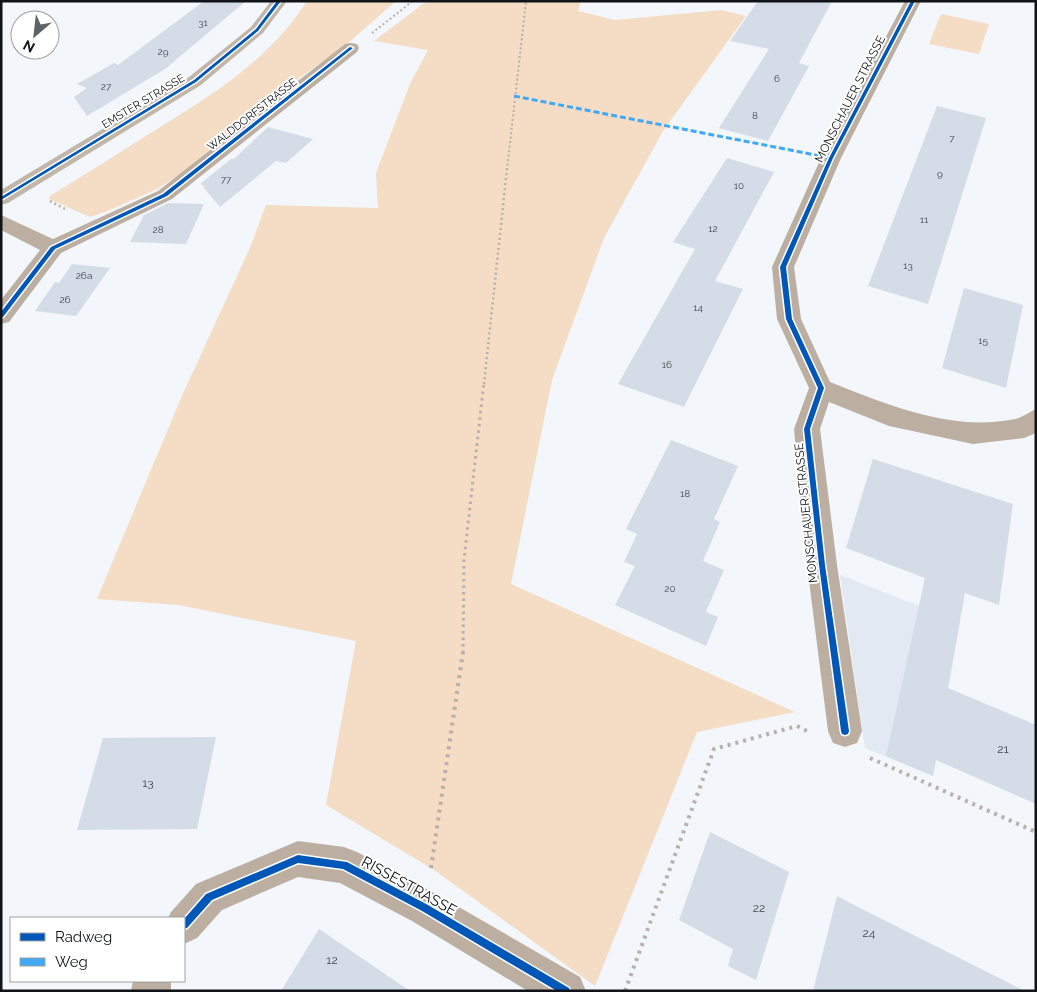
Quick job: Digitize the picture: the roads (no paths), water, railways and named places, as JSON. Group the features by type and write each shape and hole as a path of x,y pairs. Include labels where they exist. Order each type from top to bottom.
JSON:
{"street":[{"name":"EMSTER STRASSE","path":"1,199 195,81 257,30 279,1"},
{"name":"MONSCHAUER STRASSE","path":"844,738 822,565 808,428 821,388 789,319 783,266 831,158 913,1"},
{"name":"WALDDORFSTRASSE","path":"53,248 165,195 351,48"},
{"path":"1,221 53,248 1,316"},
{"path":"821,388 889,416 972,434 1024,428 1036,419"},
{"name":"RISSESTRASSE","path":"185,924 209,897 298,859 344,865 425,908 566,991"}]}
